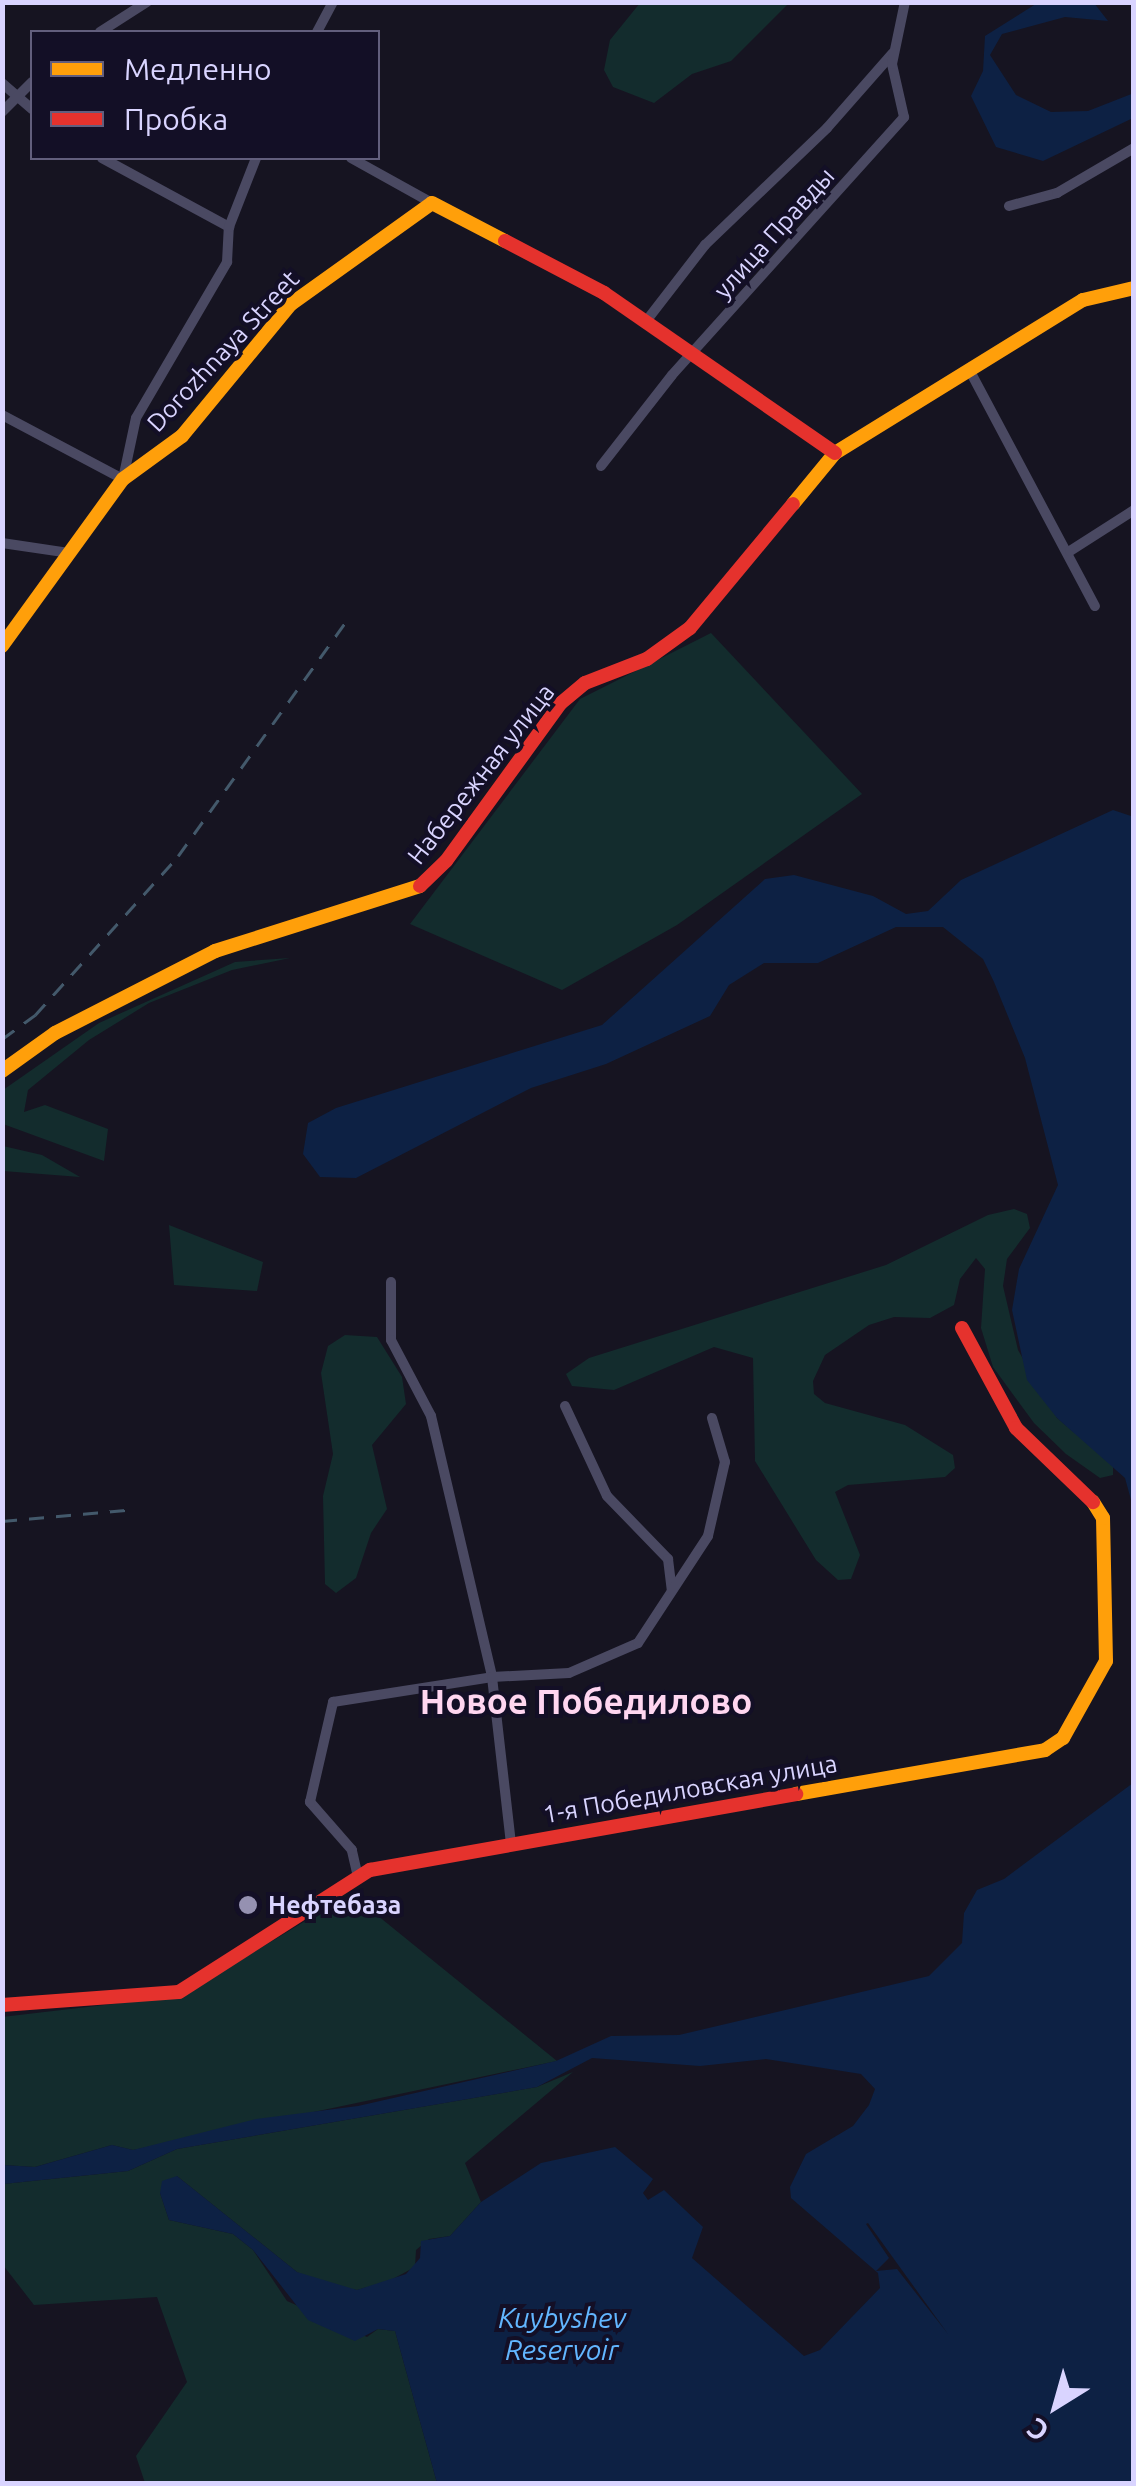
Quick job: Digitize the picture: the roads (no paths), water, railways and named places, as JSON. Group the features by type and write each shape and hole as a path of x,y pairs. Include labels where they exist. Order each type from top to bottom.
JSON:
{"street":[{"path":"103,30 148,2"},
{"path":"318,30 333,2"},
{"name":"улица Правды","path":"601,466 694,353 904,117 894,52 905,2"},
{"path":"647,320 705,245 826,128 894,52"},
{"path":"2,83 30,107"},
{"path":"2,112 30,84"},
{"path":"1009,206 1057,192 1134,148"},
{"path":"106,160 229,227"},
{"path":"2,416 122,479 136,418 227,262 229,227 255,160"},
{"path":"355,160 647,320 835,453"},
{"name":"Dorozhnaya Street","path":"2,646 122,479 182,436 292,304 362,248 432,202"},
{"name":"Набережная улица","path":"2,1070 54,1033 215,951 414,892 446,862 561,703 584,683 647,659 690,628 835,453 971,373 1083,300 1134,288"},
{"path":"971,373 1070,550 1095,606"},
{"path":"1070,550 1134,510"},
{"path":"2,542 70,553"},
{"path":"390,1282 391,1340 432,1416 492,1677 511,1843"},
{"name":"1-я Победиловская улица","path":"2,2005 178,1992 358,1877 511,1843 1046,1750 1063,1738 1106,1661 1103,1518 1086,1491 1016,1428 962,1328"},
{"path":"564,1406 607,1496 668,1559 672,1591"},
{"path":"358,1877 352,1850 310,1802 333,1702 492,1677 548,1676 602,1662 645,1638 712,1518 725,1462 712,1418"}],"water":[{"path":"1039,2 1094,3 1108,21 1065,17 1002,34 990,55 1016,95 1051,112 1088,111 1134,93 1133,118 1043,161 996,147 971,96 983,71 985,36"},
{"path":"1113,810 1134,817 1133,1507 1125,1478 1057,1418 1027,1380 1012,1310 1019,1269 1058,1185 1025,1058 994,982 983,959 943,927 896,927 818,963 764,963 729,985 710,1016 606,1064 531,1088 356,1178 320,1177 303,1154 308,1123 336,1108 602,1025 765,879 794,875 873,896 906,914 928,911 961,880"},
{"name":"Kuybyshev Reservoir","path":"1133,1783 1133,2483 437,2483 395,2331 378,2329 355,2341 308,2320 253,2250 233,2234 169,2220 160,2193 162,2181 177,2176 297,2272 357,2290 406,2274 420,2258 421,2241 450,2236 481,2202 541,2163 615,2147 653,2179 643,2193 648,2200 664,2190 703,2227 692,2258 804,2356 820,2350 880,2288 878,2273 791,2198 790,2187 806,2154 853,2126 869,2105 875,2089 861,2074 766,2059 700,2066 592,2058 537,2087 177,2149 128,2171 3,2184 2,2165 35,2167 112,2145 133,2150 256,2119 358,2106 556,2061 611,2036 679,2035 929,1976 962,1943 964,1913 977,1890 1004,1879"}],"railway":[{"path":"2,1039 35,1015 178,856 349,617"},
{"path":"2,1521 126,1510"}],"place":[{"name":"Нефтебаза","path":"248,1905"}],"district":[{"name":"Новое Победилово","path":"586,1701"}]}
